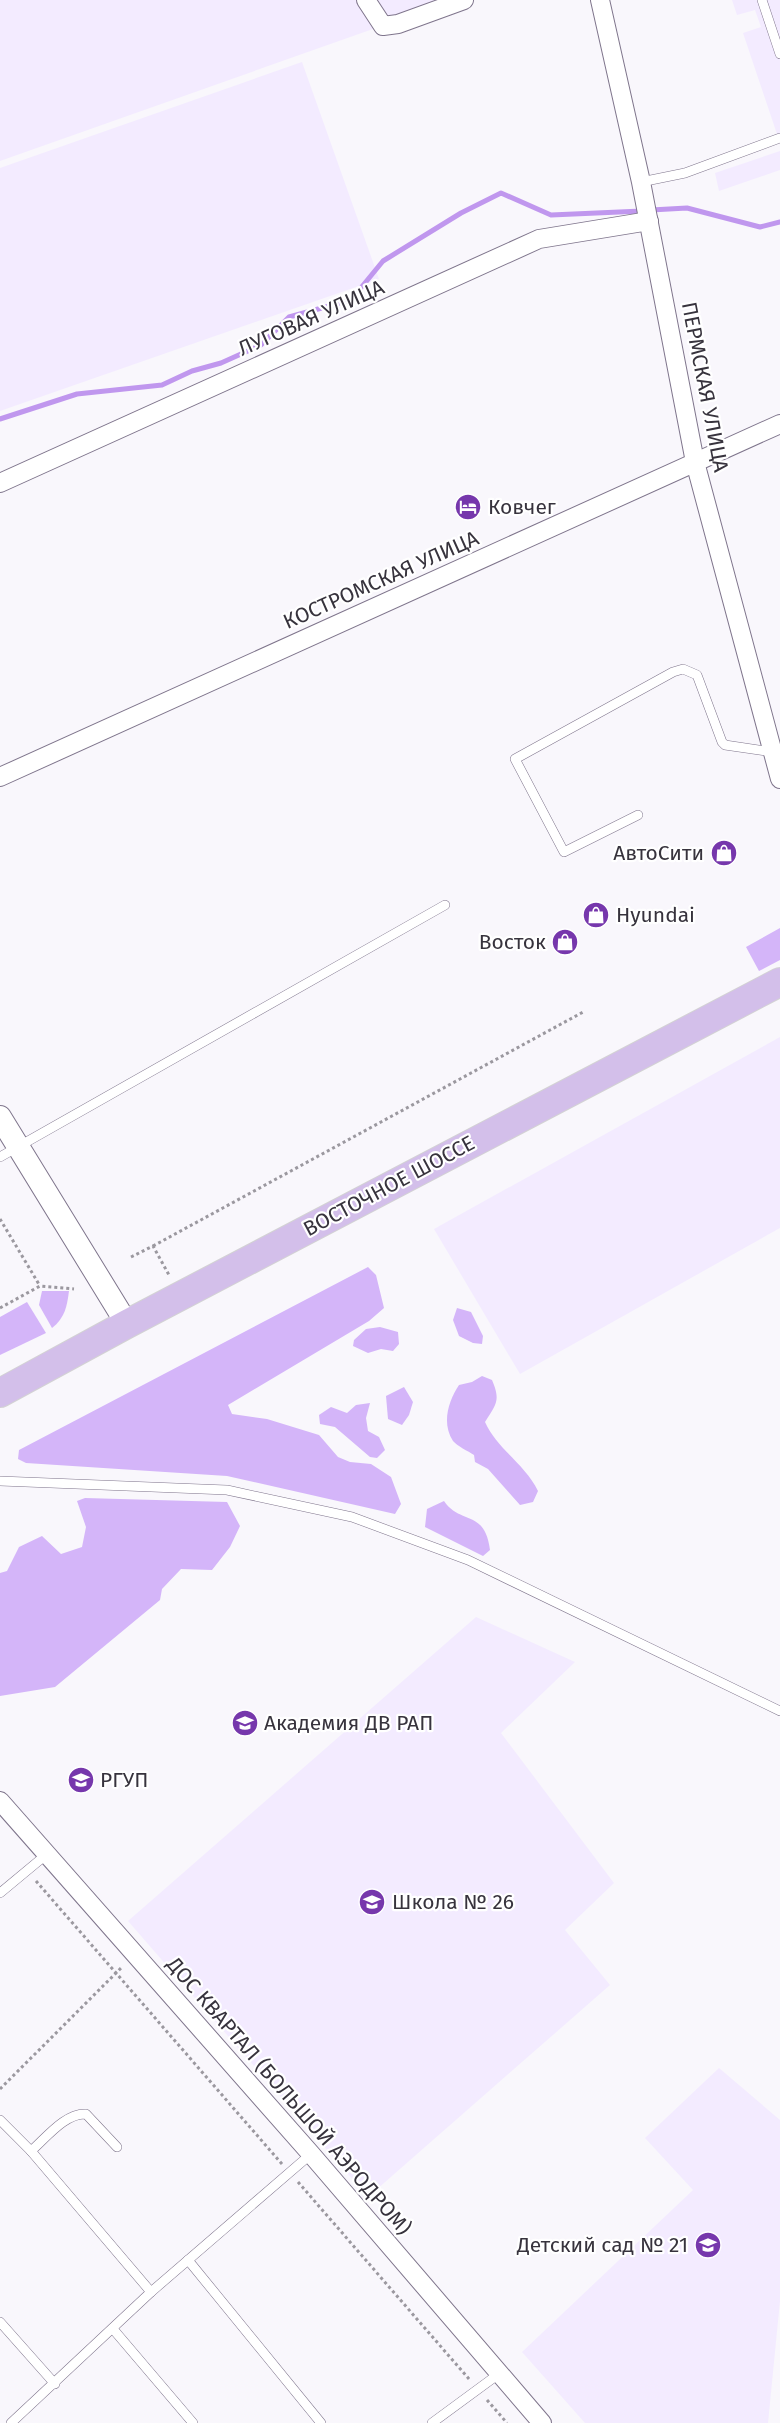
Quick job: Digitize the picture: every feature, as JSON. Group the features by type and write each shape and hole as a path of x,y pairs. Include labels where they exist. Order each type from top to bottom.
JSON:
{"main road":[{"name":"ВОСТОЧНОЕ ШОССЕ","path":"0,1393 127,1324 780,982"}],"street":[{"path":"366,0 383,26 398,24 464,0"},
{"name":"ПЕРМСКАЯ УЛИЦА","path":"600,0 641,182 696,462 780,779"},
{"name":"ЛУГОВАЯ УЛИЦА","path":"0,483 539,239 649,221"},
{"name":"КОСТРОМСКАЯ УЛИЦА","path":"0,777 780,424"},
{"path":"0,1117 9,1152 127,1324"},
{"name":"ДОС КВАРТАЛ (БОЛЬШОЙ АЭРОДРОМ)","path":"0,1801 311,2154 542,2423"}],"lane":[{"path":"762,0 780,54"},
{"path":"641,182 685,173 780,138"},
{"path":"638,815 564,852 515,759 682,669 697,675 725,745 772,752"},
{"path":"9,1152 445,905"},
{"path":"0,1481 227,1490 352,1517 468,1560 780,1711"},
{"path":"0,1893 47,1854"},
{"path":"31,2151 68,2118 77,2113 86,2114 117,2147"},
{"path":"0,2120 31,2151 151,2292"},
{"path":"11,2423 151,2292 311,2154"},
{"path":"188,2260 321,2423"},
{"path":"0,2322 55,2384"},
{"path":"113,2329 193,2423"},
{"path":"432,2423 500,2373"}],"path":[{"path":"131,1257 585,1011"},
{"path":"0,1219 40,1286"},
{"path":"153,1246 169,1275"},
{"path":"0,1308 40,1286 74,1289"},
{"path":"27,1870 507,2423"},
{"path":"0,2089 134,1954"}],"shaded area":[{"path":"0,0 455,0 0,161"},
{"path":"732,0 780,0 780,143 743,33 761,27 755,10 737,15"},
{"path":"302,62 379,279 0,411 0,168"},
{"path":"780,151 780,170 719,191 715,173"},
{"path":"780,928 780,960 759,971 746,947"},
{"path":"780,1037 780,1228 520,1374 434,1229"},
{"path":"368,1267 376,1275 384,1308 369,1321 228,1405 232,1414 267,1419 319,1435 338,1457 350,1462 371,1464 391,1477 401,1504 395,1514 227,1476 26,1463 18,1459 19,1450"},
{"path":"42,1291 69,1291 65,1311 52,1328 39,1305"},
{"path":"27,1302 46,1333 0,1355 0,1317"},
{"path":"457,1308 471,1312 483,1336 482,1344 473,1343 459,1336 453,1320"},
{"path":"380,1327 398,1332 399,1344 393,1351 381,1349 368,1353 353,1346 354,1340 366,1329"},
{"path":"482,1376 492,1380 497,1398 485,1422 490,1432 526,1473 538,1491 533,1502 520,1505 488,1469 475,1462 474,1455 455,1443 449,1434 447,1419 455,1391 459,1385 472,1382"},
{"path":"404,1387 413,1402 409,1415 402,1425 388,1419 386,1396"},
{"path":"370,1403 366,1418 368,1431 379,1437 385,1450 377,1458 370,1457 335,1427 320,1424 319,1415 331,1407 347,1413 356,1405"},
{"path":"85,1498 227,1502 240,1526 230,1547 212,1570 181,1569 162,1589 160,1600 55,1687 0,1696 0,1573 7,1571 19,1547 42,1536 61,1554 82,1547 86,1527 77,1501"},
{"path":"444,1501 457,1513 483,1528 490,1550 483,1556 425,1527 427,1509"},
{"name":"Школа № 26","path":"476,1617 575,1662 501,1733 614,1883 565,1930 610,1985 368,2197 128,1921"},
{"name":"Детский сад № 21","path":"719,2068 780,2120 780,2301 768,2423 585,2423 522,2352 693,2190 645,2138"}],"waterway":[{"path":"0,419 77,394 162,385 261,345 289,317 351,300 383,261 461,213 501,193 551,215 642,211"},
{"path":"651,210 687,208 760,227 780,222"}],"place":[{"name":"Ковчег","path":"468,507"},
{"name":"АвтоСити","path":"724,853"},
{"name":"Hyundai","path":"596,915"},
{"name":"Восток","path":"565,942"},
{"name":"Академия ДВ РАП","path":"245,1723"},
{"name":"РГУП","path":"81,1780"},
{"name":"Школа № 26","path":"372,1902"},
{"name":"Детский сад № 21","path":"708,2245"}]}
